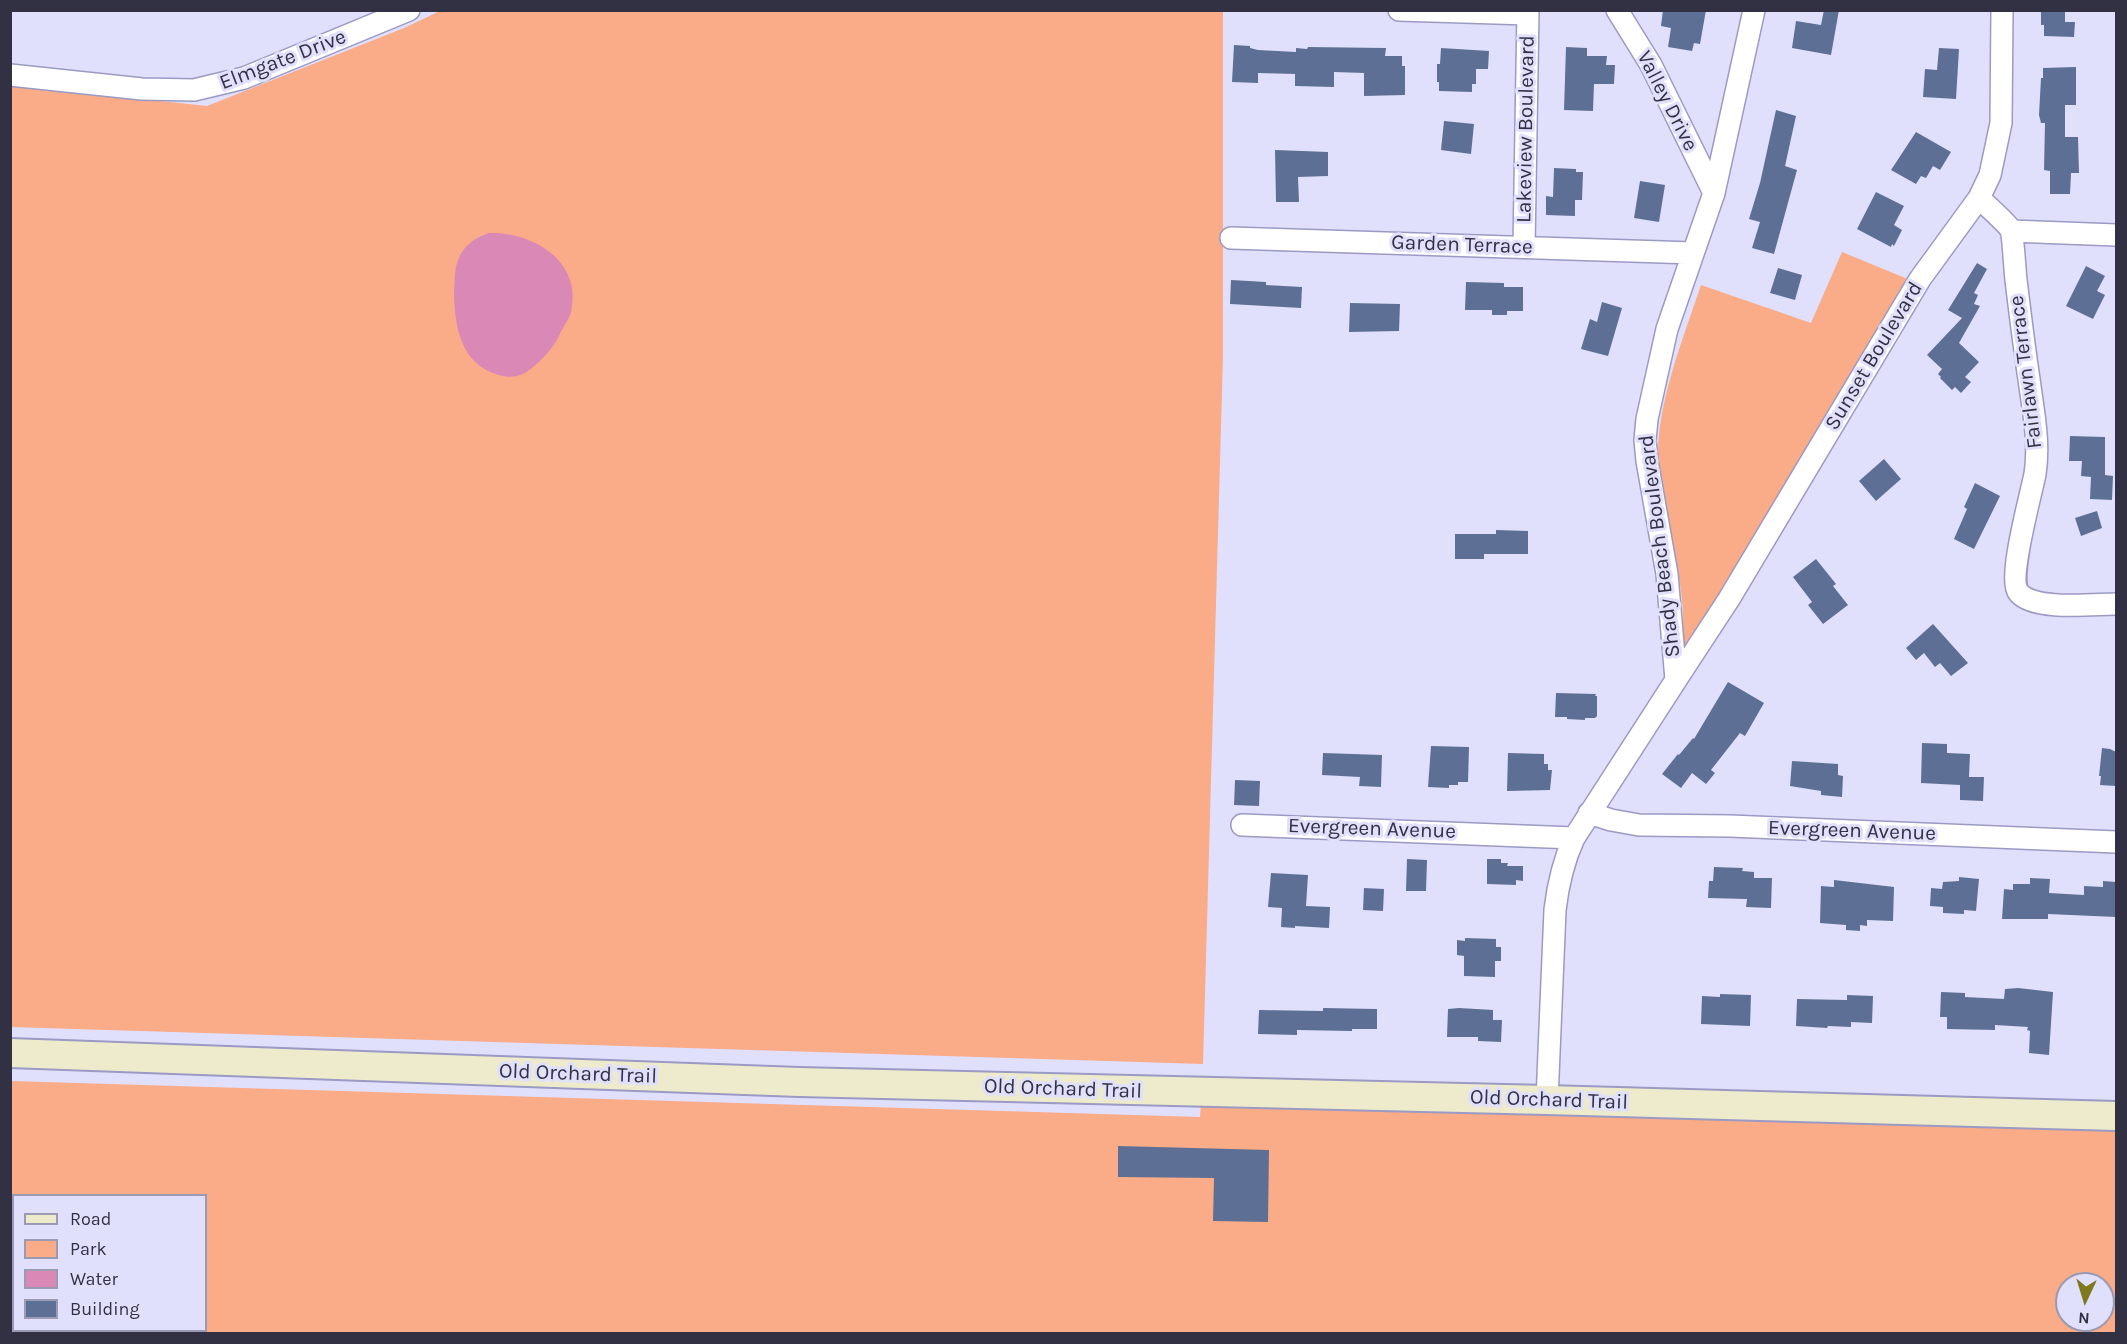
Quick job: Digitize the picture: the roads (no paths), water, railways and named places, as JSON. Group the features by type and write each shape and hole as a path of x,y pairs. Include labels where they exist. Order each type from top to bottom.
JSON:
{"street":[{"name":"Elmgate Drive","path":"10,75 142,89 176,91 203,89 244,78 409,10"},
{"path":"1399,10 1528,12"},
{"name":"Valley Drive","path":"1617,10 1651,65 1714,193"},
{"path":"1714,193 1754,10"},
{"name":"Sunset Boulevard","path":"1676,680 1730,599 1920,279 1979,198 1990,175 2001,123 2002,10"},
{"name":"Lakeview Boulevard","path":"1524,247 1528,12"},
{"name":"Shady Beach Boulevard","path":"1547,1100 1555,910 1564,859 1589,813 1676,680 1667,574 1652,498 1645,440 1654,384 1667,329 1714,193"},
{"path":"1979,198 2011,231 2116,235"},
{"name":"Fairlawn Terrace","path":"2011,231 2022,332 2036,426 2037,454 2014,578 2015,587 2029,600 2043,604 2116,604"},
{"name":"Garden Terrace","path":"1231,238 1693,253"},
{"name":"Evergreen Avenue","path":"1589,813 1639,825 1730,826 2116,842"},
{"name":"Evergreen Avenue","path":"1242,825 1574,838"},
{"name":"Old Orchard Trail","path":"10,1053 799,1082 2116,1116"}],"water":[{"path":"489,233 522,238 551,253 562,264 573,294 570,315 554,345 532,368 517,376 508,377 486,370 468,353 458,329 454,290 457,262 467,245"}]}
